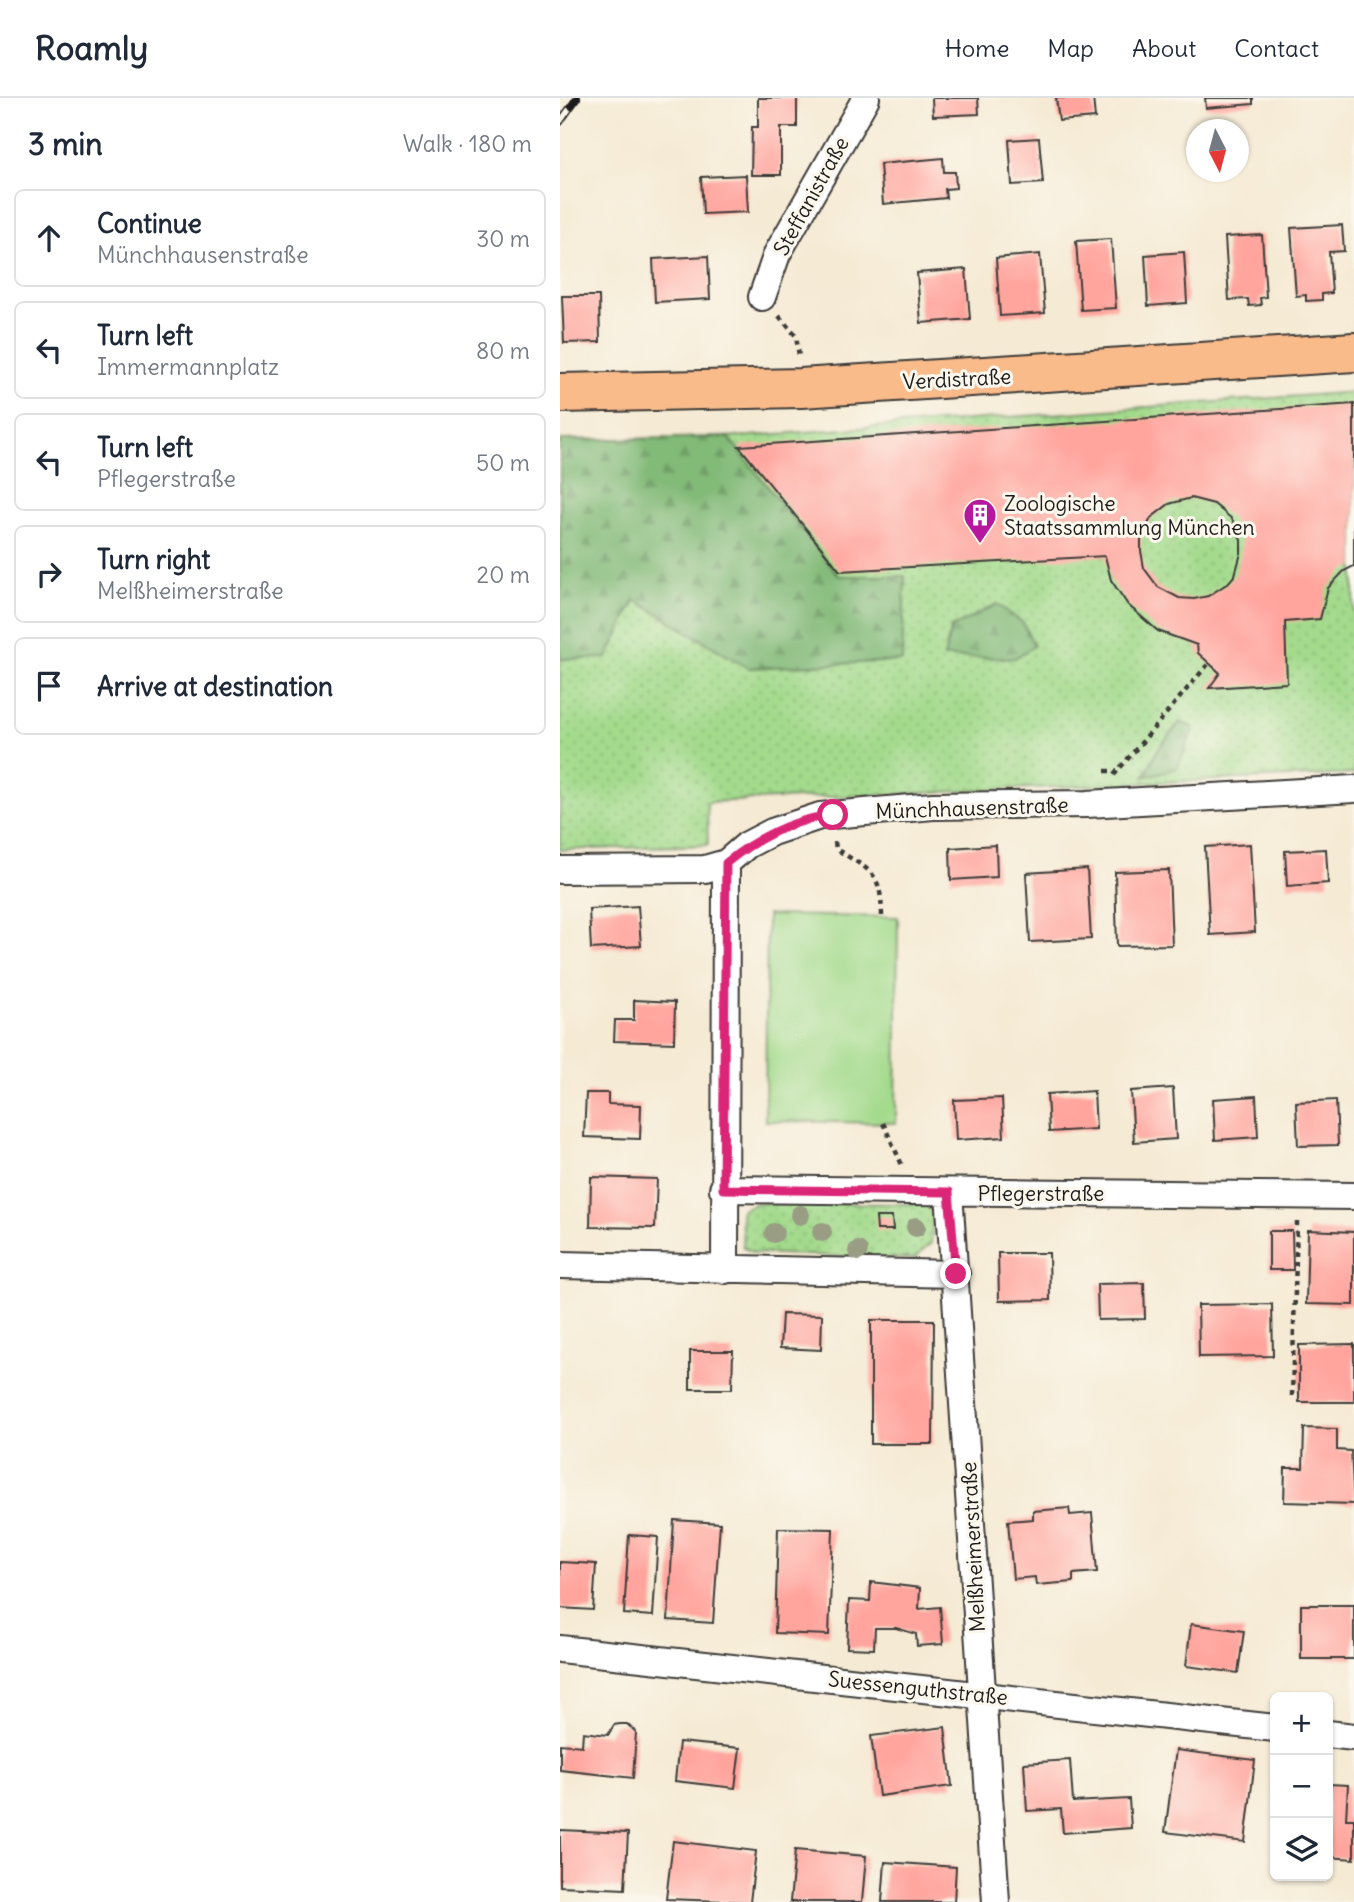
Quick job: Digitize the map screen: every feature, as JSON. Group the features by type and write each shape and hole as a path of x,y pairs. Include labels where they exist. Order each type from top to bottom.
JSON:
{"main road":[{"name":"Verdistraße","path":"560,393 801,388 1354,352"}],"street":[{"name":"Steffanistraße","path":"762,297 777,254 866,98"},
{"name":"Münchhausenstraße","path":"560,870 705,869 726,863 747,845 772,832 833,815 933,806 1087,804 1354,789"},
{"path":"725,1270 723,1189 726,863"},
{"name":"Pflegerstraße","path":"723,1189 1354,1196"},
{"name":"Melßheimerstraße","path":"949,1192 996,1902"},
{"path":"560,1265 956,1274"},
{"name":"Suessenguthstraße","path":"560,1649 1270,1727"},
{"path":"1333,1735 1354,1737"}],"path":[{"path":"798,341 798,349"},
{"path":"1087,804 1209,663"},
{"path":"1105,771 1118,771"},
{"path":"833,815 835,849 866,868 881,886 882,916"},
{"path":"883,1123 914,1192"},
{"path":"1292,1396 1298,1195"}],"green space":[{"path":"1354,392 1354,774 707,802 708,845 560,850 560,442 750,436"},
{"path":"728,437 839,576 905,576 902,661 748,668 635,600 607,658 560,659 560,440"},
{"path":"997,604 1023,623 1034,646 1015,658 944,657 951,628"},
{"path":"1180,722 1194,728 1177,768 1144,777 1158,749"},
{"path":"767,915 898,917 896,1123 765,1121"},
{"path":"756,1203 927,1204 933,1215 931,1243 914,1259 754,1253 743,1247 741,1210"}],"building":[{"path":"758,98 797,98 797,127 781,127 781,175 751,175 752,127 758,127"},
{"path":"932,98 978,98 979,114 933,116"},
{"path":"1056,98 1093,98 1095,118 1059,121"},
{"path":"1205,98 1253,98 1253,104 1206,108"},
{"path":"1039,138 1043,183 1012,185 1009,140"},
{"path":"943,158 944,172 955,172 956,188 945,189 946,198 883,204 880,164"},
{"path":"746,175 748,212 703,214 701,177"},
{"path":"1342,225 1344,251 1329,252 1332,293 1322,294 1322,300 1306,301 1306,295 1296,296 1291,228"},
{"path":"1262,235 1266,297 1260,298 1261,305 1249,306 1248,299 1229,300 1225,237"},
{"path":"1111,239 1116,308 1081,310 1076,241"},
{"path":"1184,252 1187,303 1148,306 1145,255"},
{"path":"1040,254 1045,313 1000,316 996,258"},
{"path":"708,256 710,299 655,302 653,259"},
{"path":"966,269 970,319 921,323 917,273"},
{"path":"562,296 599,296 600,342 564,343"},
{"name":"Zoologische Staatssammlung München","path":"1354,404 1354,566 1344,571 1328,588 1320,619 1285,622 1287,683 1209,688 1220,673 1198,653 1197,645 1158,631 1128,605 1111,580 1105,556 840,571 739,446","holes":["1191,498 1214,504 1232,519 1241,540 1241,553 1235,575 1208,596 1179,598 1158,587 1144,568 1141,539 1151,518 1169,504"]},
{"path":"1250,844 1255,932 1210,935 1205,847"},
{"path":"996,845 997,877 951,880 950,848"},
{"path":"1326,849 1328,883 1287,886 1285,851"},
{"path":"1087,869 1091,939 1030,942 1026,873"},
{"path":"1169,870 1172,945 1117,946 1115,872"},
{"path":"638,906 641,946 591,949 589,909"},
{"path":"634,1000 675,1002 674,1043 614,1041 615,1020 634,1020"},
{"path":"1173,1088 1176,1139 1134,1142 1131,1091"},
{"path":"1094,1091 1096,1129 1049,1132 1047,1094"},
{"path":"586,1093 608,1093 608,1104 641,1105 640,1139 584,1137"},
{"path":"1256,1096 1258,1137 1215,1140 1213,1099"},
{"path":"1002,1098 1004,1137 956,1140 954,1100"},
{"path":"1336,1100 1338,1145 1298,1146 1296,1102"},
{"path":"591,1177 657,1179 655,1228 590,1227"},
{"path":"876,1217 892,1217 893,1230 877,1230"},
{"path":"1308,1230 1354,1232 1354,1305 1306,1304"},
{"path":"1269,1231 1292,1231 1293,1270 1269,1270"},
{"path":"998,1253 1049,1253 1050,1300 999,1301"},
{"path":"1144,1283 1145,1319 1098,1320 1097,1284"},
{"path":"1272,1304 1273,1356 1199,1357 1198,1305"},
{"path":"782,1314 822,1315 821,1350 780,1348"},
{"path":"871,1320 934,1320 933,1444 871,1444"},
{"path":"1354,1344 1354,1402 1299,1402 1299,1345"},
{"path":"690,1351 733,1351 732,1389 690,1389"},
{"path":"1304,1428 1337,1429 1337,1450 1351,1451 1354,1504 1284,1502 1285,1468 1303,1468"},
{"path":"1069,1508 1070,1515 1092,1513 1097,1572 1073,1574 1073,1582 1036,1585 1035,1577 1013,1579 1008,1521 1033,1519 1033,1511"},
{"path":"674,1520 720,1523 713,1623 668,1620"},
{"path":"778,1528 833,1529 829,1635 775,1633"},
{"path":"629,1535 658,1537 653,1616 624,1614"},
{"path":"560,1562 596,1564 593,1610 560,1608"},
{"path":"871,1582 920,1588 919,1609 940,1607 943,1644 917,1646 916,1634 896,1628 875,1628 874,1649 847,1648 849,1600 870,1601"},
{"path":"1301,1605 1354,1605 1354,1659 1301,1659"},
{"path":"1191,1624 1244,1631 1238,1673 1186,1666"},
{"path":"627,1724 636,1732 633,1778 560,1770 560,1744 582,1746 583,1732 608,1735 614,1725"},
{"path":"945,1727 952,1786 879,1796 871,1736"},
{"path":"679,1742 740,1748 735,1788 675,1781"},
{"path":"1176,1750 1255,1760 1245,1842 1165,1832"},
{"path":"1070,1760 1073,1802 1129,1799 1131,1828 1063,1833 1061,1809 1027,1811 1024,1763"},
{"path":"1333,1784 1348,1785 1346,1819 1354,1819 1354,1859 1333,1857"},
{"path":"560,1830 628,1833 625,1889 560,1886"},
{"path":"673,1841 756,1851 750,1902 666,1899"},
{"path":"795,1850 866,1856 862,1902 790,1902"},
{"path":"885,1862 956,1867 954,1902 882,1902"}],"railway":[{"path":"560,122 577,98"}],"place":[{"name":"Zoologische Staatssammlung München","path":"980,545"}],"route":[{"path":"833,815 820,816 772,832 747,845 726,863 723,1189 949,1192 956,1274"}]}
